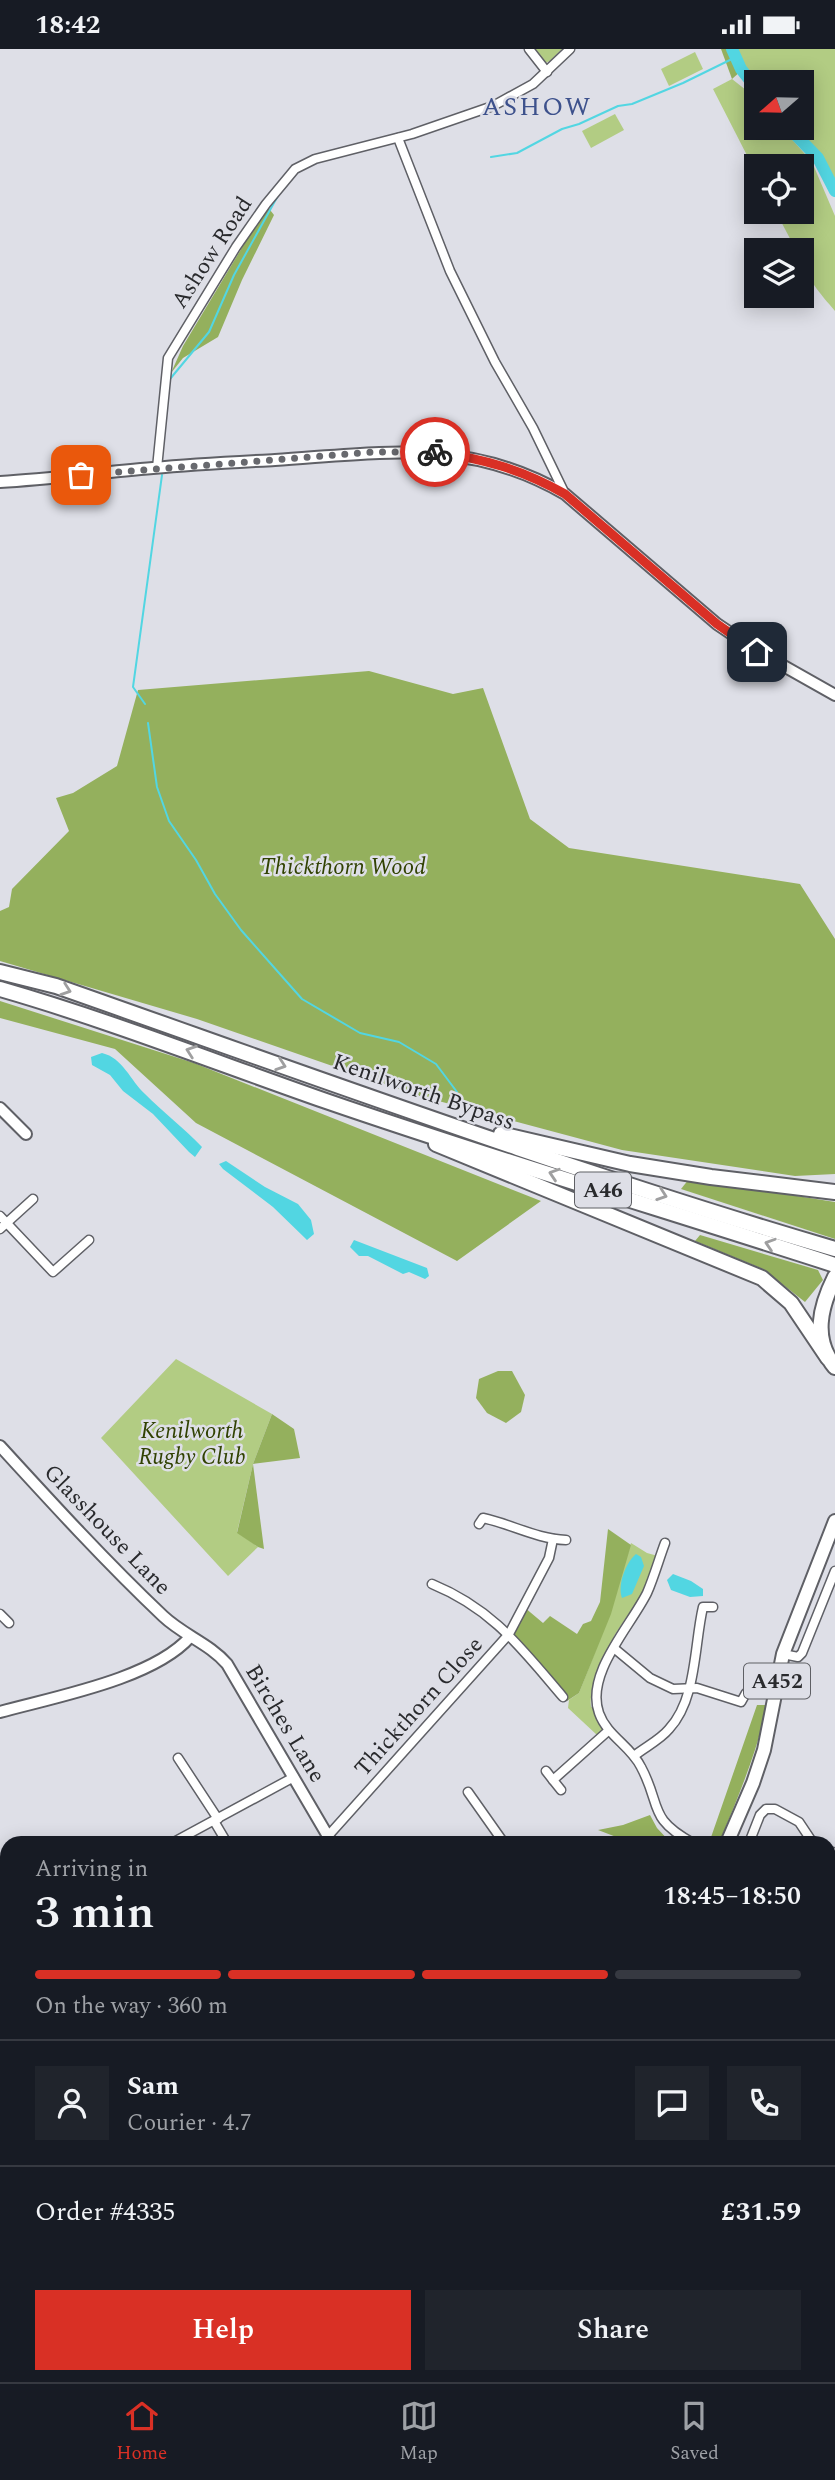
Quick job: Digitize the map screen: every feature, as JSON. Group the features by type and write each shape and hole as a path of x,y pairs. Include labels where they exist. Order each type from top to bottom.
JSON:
{"highway":[{"name":"Kenilworth Bypass","path":"0,972 56,986 412,1111 738,1221 835,1249"},
{"name":"Kenilworth Bypass","path":"0,989 59,1006 371,1115 835,1265"},
{"path":"412,1111 630,1164 835,1192"},
{"path":"371,1115 460,1155 762,1278 791,1303 832,1363"},
{"path":"832,1284 822,1305 820,1326 832,1363"}],"main road":[{"path":"0,482 156,467 374,452 428,451 478,459 540,479 565,494 717,624 757,652 835,695"},
{"path":"0,1108 26,1135"},
{"name":"Glasshouse Lane","path":"0,1445 108,1564 178,1630 190,1637"},
{"name":"A452","path":"730,1836 764,1750 783,1654 834,1529"},
{"path":"0,1712 131,1674 178,1651 190,1637"},
{"name":"Birches Lane","path":"190,1637 217,1653 227,1664 328,1836"}],"street":[{"path":"529,49 547,72"},
{"name":"Ashow Road","path":"156,467 169,358 236,247 266,204 300,165 398,138 506,100 520,93 547,72 570,49"},
{"path":"398,138 450,271 565,494"},
{"path":"33,1199 2,1223 53,1272 89,1240"},
{"path":"481,1518 506,1523 553,1539 566,1540"},
{"name":"Thickthorn Close","path":"333,1836 509,1634 549,1558 553,1539"},
{"path":"665,1543 648,1592 601,1670 596,1700 599,1714 608,1731 641,1766 661,1819 682,1836"},
{"path":"783,1654 798,1657 802,1653 835,1571"},
{"name":"Thickthorn Close","path":"432,1584 474,1604 509,1634 563,1697"},
{"path":"634,1756 668,1731 677,1719 688,1690 704,1607"},
{"path":"0,1614 9,1623"},
{"path":"615,1649 650,1678 673,1689 708,1690 740,1705 746,1693"},
{"path":"553,1780 608,1731"},
{"path":"178,1758 224,1836"},
{"path":"546,1771 561,1790"},
{"path":"185,1836 294,1777"},
{"path":"468,1792 499,1836"},
{"path":"752,1836 760,1815 769,1805 799,1822 808,1836"}],"green space":[{"path":"535,49 562,49 545,63"},
{"path":"721,49 736,49 741,71 732,79"},
{"path":"736,49 835,49 835,191 818,158 801,140 814,140 814,70 744,70 744,73"},
{"path":"695,52 703,69 669,86 661,69"},
{"path":"732,79 744,88 744,140 793,140 805,154 746,154 713,89"},
{"path":"615,114 624,130 591,148 582,131"},
{"path":"814,167 835,216 835,311 814,284 814,238 790,238 782,224 814,224"},
{"path":"267,206 274,215 218,337 183,358 171,373 183,346"},
{"name":"Thickthorn Wood","path":"369,671 453,694 483,688 530,819 569,848 800,884 835,939 835,1174 795,1176 622,1150 416,1095 197,1019 0,961 0,911 9,907 12,889 69,831 56,798 73,793 117,766 138,690"},
{"path":"0,1001 194,1063 541,1201 457,1261 196,1123 115,1049 0,1018"},
{"path":"689,1179 835,1202 835,1239 681,1189"},
{"path":"700,1235 818,1270 823,1280 805,1302 763,1269 695,1241"},
{"name":"Kenilworth Rugby Club","path":"176,1359 272,1414 253,1464 237,1532 258,1547 228,1576 101,1438"},
{"path":"498,1371 512,1371 525,1395 521,1412 506,1423 487,1413 476,1398 479,1379"},
{"path":"272,1414 294,1429 300,1458 253,1464"},
{"path":"253,1464 264,1549 237,1533"},
{"path":"608,1529 631,1545 611,1614 579,1693 567,1701 509,1634 524,1607 543,1623 550,1616 577,1634 583,1624 591,1621 600,1602"},
{"path":"631,1543 658,1556 643,1592 614,1636 615,1640 592,1689 591,1707 594,1708 603,1728 597,1735 568,1708 569,1700 579,1693 610,1614"},
{"path":"757,1705 767,1705 752,1758 722,1836 711,1836"},
{"path":"650,1815 664,1836 614,1836 598,1830 623,1825"}],"water":[{"path":"102,1053 121,1064 145,1094 202,1147 195,1157 153,1114 123,1091 110,1075 92,1065 91,1057"},
{"path":"226,1161 265,1187 298,1204 311,1220 314,1234 307,1240 273,1207 223,1169 219,1164"},
{"path":"354,1240 427,1268 429,1276 425,1279 409,1272 403,1274 368,1256 359,1256 350,1247"},
{"path":"636,1554 641,1557 644,1566 632,1594 622,1598 623,1574"},
{"path":"673,1574 703,1589 703,1596 690,1597 671,1590 667,1580"}],"waterway":[{"path":"732,49 744,73"},
{"path":"491,157 517,153 562,129 683,83 736,57"},
{"path":"801,140 818,158 835,191"},
{"path":"170,379 209,332 234,275 280,192"},
{"path":"145,704 133,687 162,475"},
{"path":"148,723 157,787 169,821 241,930 302,999 360,1033 399,1042 436,1064 457,1092"}],"way so far":[{"path":"81,475 156,467 374,452 435,452"}],"district":[{"name":"ASHOW","path":"537,106"}],"route":[{"path":"435,452 512,468 540,479 565,494 717,624 757,652"}]}
